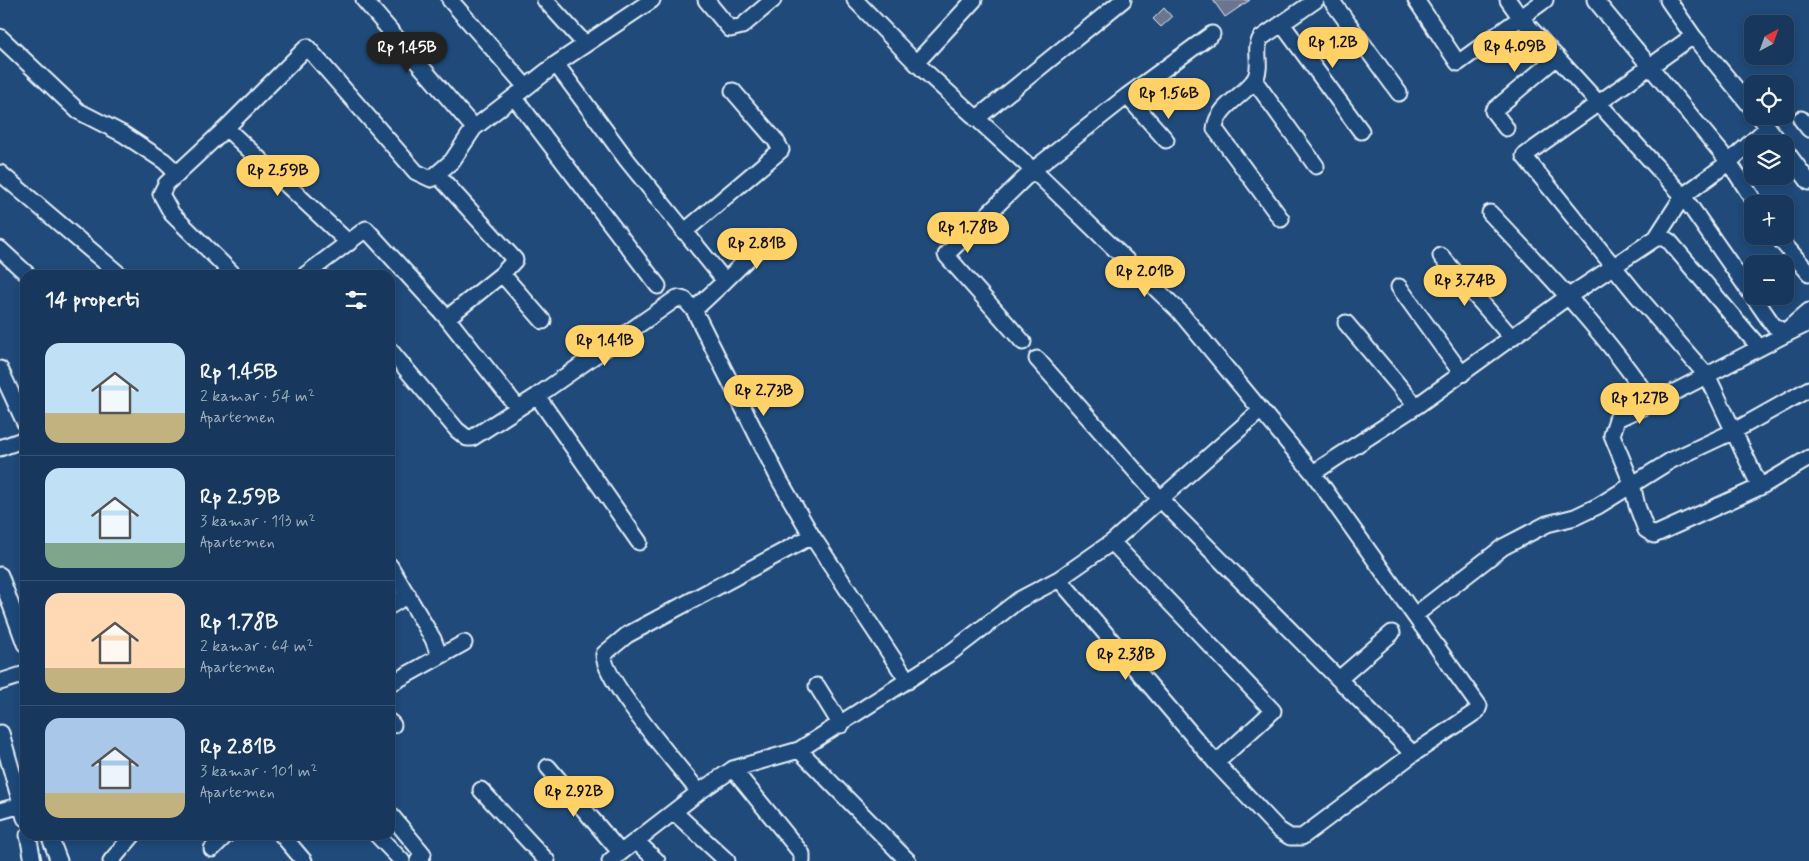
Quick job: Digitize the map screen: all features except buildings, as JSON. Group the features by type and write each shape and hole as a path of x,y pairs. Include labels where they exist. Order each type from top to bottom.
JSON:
{"street":[{"path":"364,0 474,128"},
{"path":"450,0 520,92 658,286"},
{"path":"545,0 585,44"},
{"path":"229,270 165,204 161,194 166,184 226,128 307,47 416,172 431,179 452,161 474,128 556,64 652,0"},
{"path":"706,0 730,29 742,26 773,0"},
{"path":"855,0 916,63 1033,170 1179,311 1260,411 1314,473 1479,706 1477,711 1413,754 1302,837 1290,837 1279,830 1216,763 1059,579"},
{"path":"916,63 974,0"},
{"path":"976,119 1123,0"},
{"path":"1281,219 1215,130 1218,116 1254,80 1260,61 1258,43 1261,38 1316,0"},
{"path":"1331,0 1399,93"},
{"path":"1416,0 1458,63 1545,0"},
{"path":"1508,0 1520,17 1683,196 1744,283"},
{"path":"1595,0 1729,162 1750,195"},
{"path":"1668,0 1693,36 1744,98"},
{"path":"1282,24 1361,131"},
{"path":"1023,342 946,255 1033,170 1127,96 1212,34"},
{"path":"1693,36 1524,156 1613,266 1708,377 1760,487"},
{"path":"0,37 78,110 123,134 164,161 178,174"},
{"path":"1506,128 1493,111 1557,58"},
{"path":"556,64 627,160 725,281"},
{"path":"1254,80 1316,166"},
{"path":"684,232 781,150 776,141 733,91"},
{"path":"1127,96 1166,140"},
{"path":"1314,473 1416,406 1569,296 1656,238 1683,196 1729,162 1761,125"},
{"path":"1766,125 1774,135"},
{"path":"226,128 349,243"},
{"path":"1794,162 1809,182"},
{"path":"0,173 114,270"},
{"path":"438,174 515,260 502,274 447,318"},
{"path":"1490,213 1569,296 1637,380 1652,403"},
{"path":"317,270 366,229 447,318 518,408"},
{"path":"694,310 768,238"},
{"path":"1656,238 1664,238 1670,242 1759,347"},
{"path":"1785,245 1809,273"},
{"path":"0,250 22,270"},
{"path":"1441,256 1512,338"},
{"path":"502,274 543,321"},
{"path":"1399,287 1462,374"},
{"path":"395,356 457,430 467,438 472,438 537,396 677,298 685,300 694,310 775,472 812,536 908,682"},
{"path":"1759,305 1773,324 1782,331 1786,330 1809,311"},
{"path":"1346,323 1416,406"},
{"path":"1809,323 1759,347 1708,377 1617,419 1612,435 1632,484 1646,530 1654,535 1760,487 1809,458"},
{"path":"1036,359 1161,500 1413,754"},
{"path":"0,369 20,412"},
{"path":"1415,615 1503,547 1547,524 1575,517 1598,506 1670,461 1734,431 1809,389"},
{"path":"537,396 639,542"},
{"path":"548,767 615,857 699,792 733,770 799,750 908,682 950,653 1019,600 1059,579 1112,542 1260,411"},
{"path":"0,448 20,441"},
{"path":"699,792 626,700 606,667 604,654 627,635 812,536"},
{"path":"1112,542 1273,711 1216,763"},
{"path":"0,575 20,630"},
{"path":"395,577 408,595 433,639 438,655"},
{"path":"395,603 408,595"},
{"path":"1338,679 1392,633"},
{"path":"395,681 438,655 464,643"},
{"path":"0,682 20,676"},
{"path":"817,686 841,725"},
{"path":"1,734 20,796"},
{"path":"799,750 908,861"},
{"path":"733,770 802,854 802,861"},
{"path":"481,790 547,861"},
{"path":"0,811 20,809"},
{"path":"674,812 727,861"},
{"path":"395,820 423,854 418,861"},
{"path":"29,840 34,861"},
{"path":"51,840 59,861"},
{"path":"111,861 126,840"},
{"path":"212,849 221,840"},
{"path":"286,840 304,861"},
{"path":"382,840 402,861"},
{"path":"636,841 657,861"}]}
